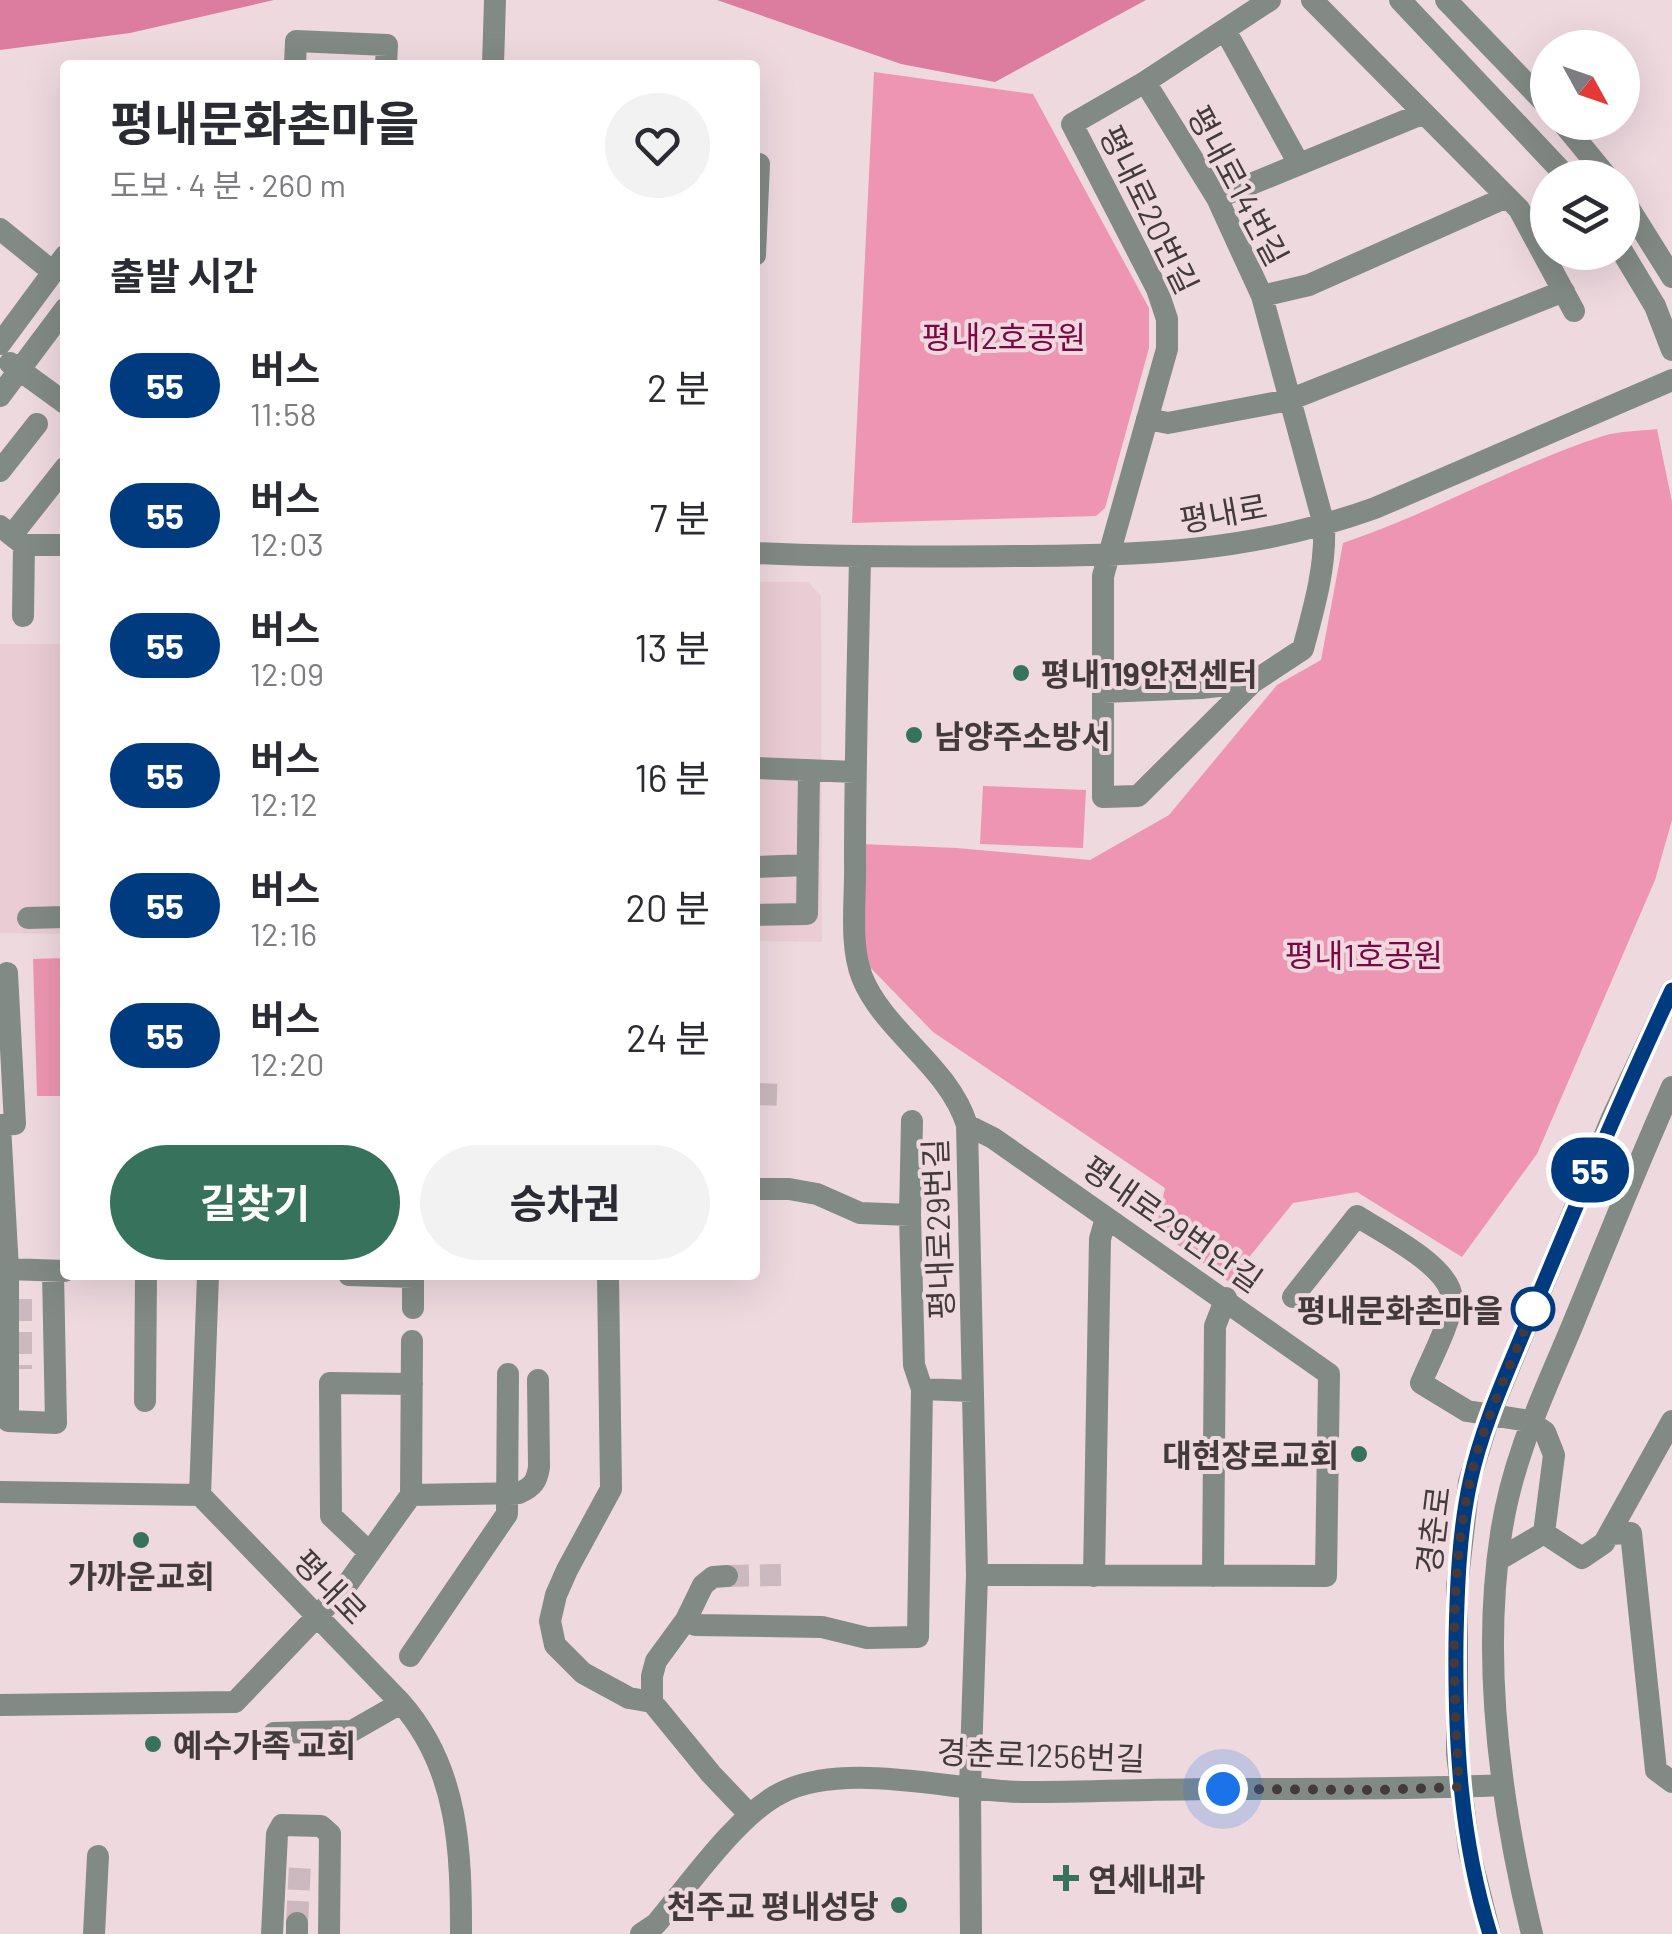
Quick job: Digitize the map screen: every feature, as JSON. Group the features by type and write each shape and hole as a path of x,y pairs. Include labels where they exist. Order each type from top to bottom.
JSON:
{"street":[{"path":"493,60 495,0"},
{"name":"평내로14번길","path":"1270,0 1144,82 1216,198 1262,296 1324,525"},
{"path":"1148,419 1168,422 1289,400 1569,301 1519,209 1312,0"},
{"path":"1400,0 1551,160"},
{"path":"1446,0 1530,87"},
{"path":"1225,30 1298,164"},
{"path":"295,60 296,41 343,54 387,45 386,60"},
{"name":"평내로20번길","path":"1144,82 1072,124 1157,288 1168,320 1167,348 1103,576 1104,797 1138,796 1252,682"},
{"path":"1216,198 1424,113"},
{"path":"1577,140 1593,160"},
{"path":"1262,296 1309,285 1507,197"},
{"path":"1640,226 1672,277"},
{"path":"0,229 59,264 0,344"},
{"path":"1634,270 1656,306 1672,350"},
{"path":"0,396 60,316"},
{"path":"0,354 60,400"},
{"name":"평내로","path":"760,553 860,558 1109,556 1241,545 1375,508 1672,380"},
{"path":"0,470 37,424"},
{"path":"22,616 12,536 60,474"},
{"path":"1103,692 1252,682 1303,649 1326,549 1324,525"},
{"path":"12,536 60,544"},
{"name":"평내로29번길","path":"860,558 855,772 856,934 860,970 873,996 948,1086 967,1125 976,1575 970,1788 971,1934"},
{"path":"760,768 855,772"},
{"path":"760,915 807,914 809,771"},
{"path":"760,867 807,866"},
{"path":"28,918 60,917"},
{"path":"7,973 15,1124 0,1125 14,1269 8,1421 56,1423 59,1272 14,1269"},
{"name":"경춘로","path":"1490,1934 1469,1850 1459,1787 1455,1699 1457,1586 1470,1482 1490,1414 1612,1118 1672,990"},
{"path":"1532,1934 1502,1785 1493,1631 1505,1514 1530,1421 1666,1120 1672,1087"},
{"path":"686,1620 695,1625 822,1627 867,1638 918,1637 922,1389 914,1365 912,1121"},
{"name":"평내로29번안길","path":"967,1125 993,1138 1226,1298 1329,1374 1326,1576 976,1575"},
{"path":"760,1189 817,1194 860,1213 910,1215"},
{"path":"1293,1297 1357,1216 1437,1268 1450,1286 1452,1304 1421,1383 1467,1412 1530,1421 1545,1432 1554,1455 1544,1533"},
{"path":"1094,1576 1100,1239 1106,1218"},
{"path":"14,1269 21,1298"},
{"path":"145,1401 146,1280"},
{"path":"0,1492 200,1496 208,1280"},
{"path":"412,1308 413,1280"},
{"path":"608,1280 611,1490 562,1582 550,1621 555,1645 583,1673 629,1698 652,1702 750,1815"},
{"path":"1213,1576 1214,1326 1226,1298"},
{"path":"0,1705 236,1702 346,1586 411,1494 412,1341"},
{"path":"410,1656 507,1514 508,1374"},
{"path":"411,1494 509,1493 530,1488 538,1479 538,1380"},
{"path":"370,1553 331,1516 330,1383 412,1384"},
{"path":"922,1389 973,1391"},
{"path":"1544,1533 1582,1558 1604,1543 1672,1422"},
{"name":"평내로","path":"200,1496 401,1703 425,1735 450,1792 460,1864 460,1934"},
{"path":"1498,1560 1544,1533"},
{"path":"1609,1534 1632,1533 1656,1770 1672,1782"},
{"path":"652,1702 656,1660 686,1620 703,1585 713,1576 728,1576"},
{"path":"274,1733 352,1732 401,1703"},
{"name":"경춘로1256번길","path":"641,1934 656,1924 750,1815 782,1792 826,1780 888,1780 1018,1792 1377,1790 1502,1785"},
{"path":"272,1934 276,1834 282,1825 320,1826 330,1834 328,1934"},
{"path":"94,1934 98,1856"}],"shaded area":[{"path":"0,0 274,0 130,33 0,50"},
{"path":"717,0 1146,0 995,82 901,64"},
{"path":"760,582 808,582 821,596 822,942 760,941"},
{"path":"0,644 60,644 60,934 0,933"}],"green space":[{"name":"평내2호공원","path":"874,72 1033,94 1149,308 1149,348 1105,508 1096,516 852,523"},
{"name":"평내1호공원","path":"1657,429 1672,502 1672,820 1655,880 1537,1154 1462,1257 1357,1192 1293,1203 1229,1282 1156,1229 1165,1188 933,1032 863,960 860,844 1090,860 1169,815 1277,685 1321,660 1343,543 1570,448 1610,434"},
{"path":"983,786 1086,790 1083,848 980,844"},
{"path":"60,958 60,1096 37,1096 33,959"}],"tunnel":[{"path":"760,1094 785,1095"},
{"path":"21,1299 21,1369"},
{"path":"727,1576 781,1575"},
{"path":"297,1923 300,1864"}],"bus line":[{"name":"55","path":"1490,1934 1469,1850 1459,1787 1455,1699 1457,1586 1470,1482 1490,1414 1612,1118 1672,990"}],"place":[{"name":"평내119안전센터","path":"1021,673"},
{"name":"남양주소방서","path":"914,735"},
{"name":"평내문화촌마을","path":"1533,1309"},
{"name":"대현장로교회","path":"1359,1454"},
{"name":"가까운교회","path":"141,1540"},
{"name":"예수가족 교회","path":"153,1744"},
{"name":"연세내과","path":"1066,1878"},
{"name":"천주교 평내성당","path":"899,1905"}],"route":[{"path":"1223,1789 1459,1787 1455,1699 1457,1586 1470,1482 1490,1414 1533,1309"}]}
